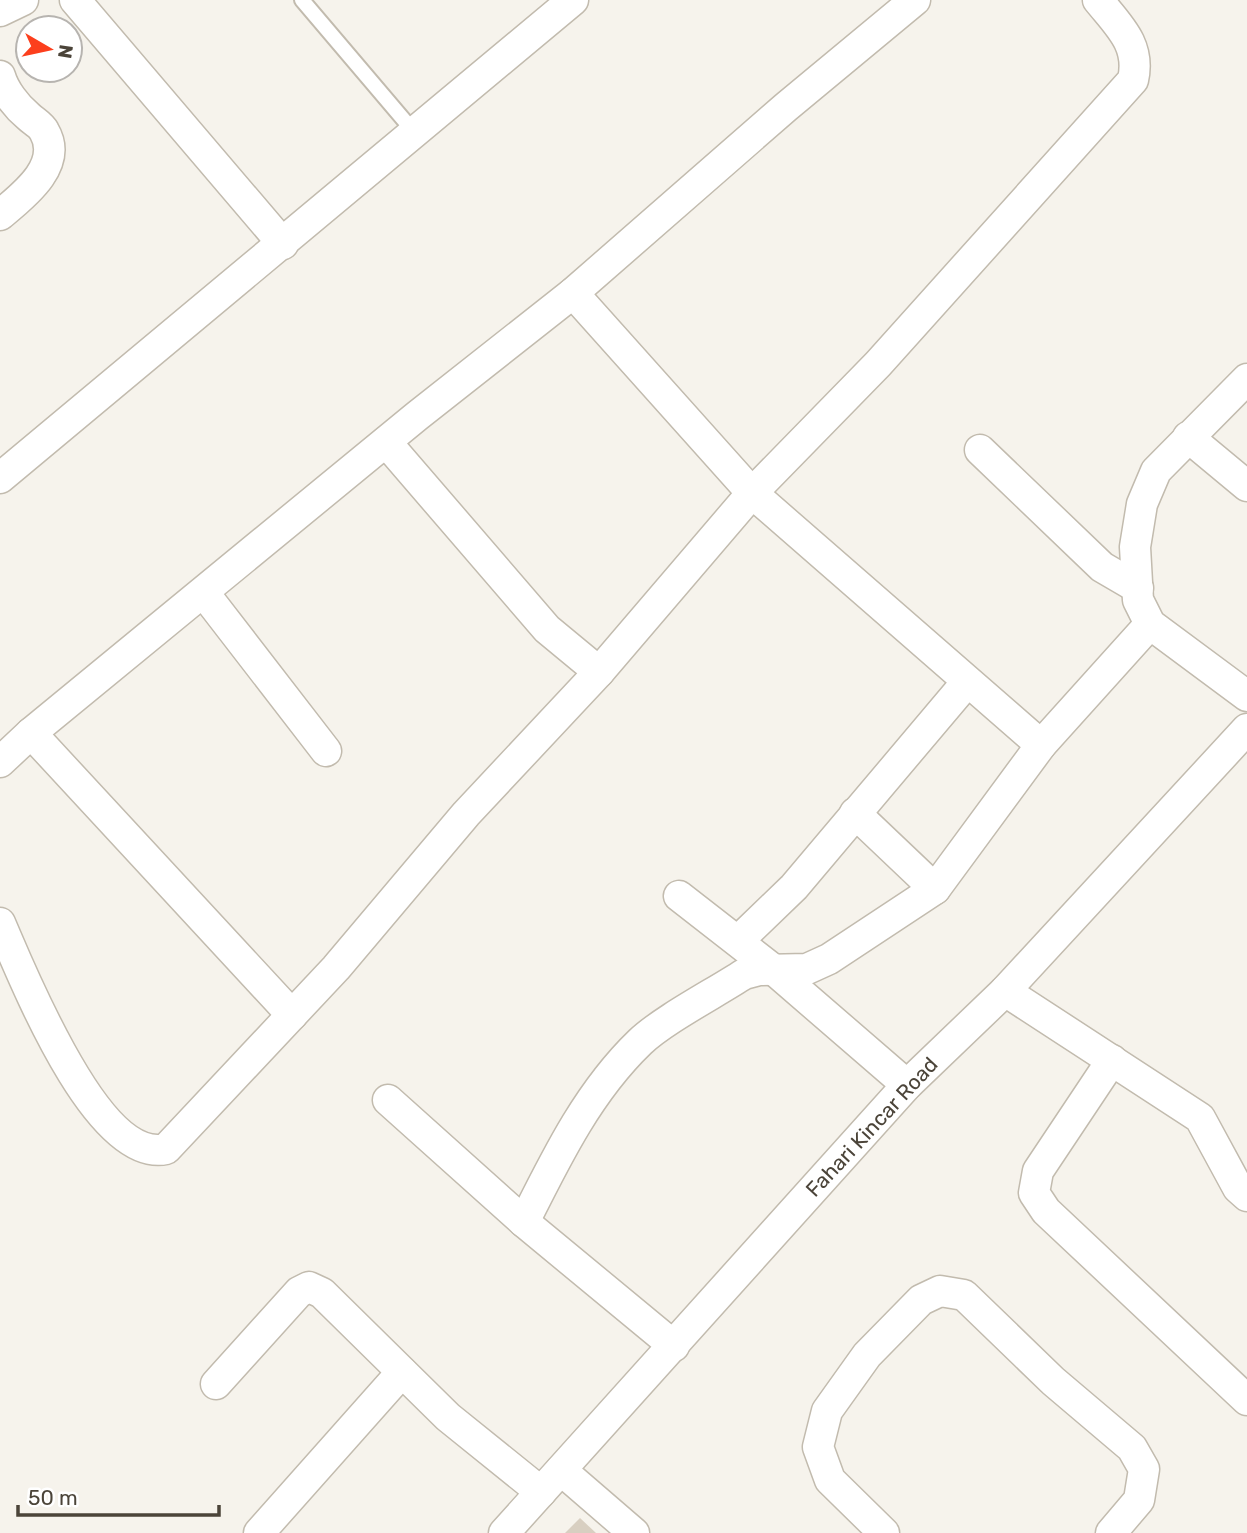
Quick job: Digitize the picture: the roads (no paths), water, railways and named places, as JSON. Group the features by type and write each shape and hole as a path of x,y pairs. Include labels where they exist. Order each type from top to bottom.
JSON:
{"street":[{"path":"0,10 23,0"},
{"path":"75,0 283,244"},
{"path":"0,762 31,733 386,442 573,293 786,107 915,0"},
{"path":"0,923 30,993 90,1103 127,1142 146,1151 166,1149 292,1015 466,814 599,672 752,493 878,364 1133,80 1138,60 1125,34 1098,0"},
{"path":"0,478 415,133 564,3"},
{"path":"0,76 3,86 26,115 44,130 49,148 44,172 0,215"},
{"path":"573,293 752,493 1041,745"},
{"path":"1247,379 1156,471 1142,504 1135,547 1138,600 1150,624 1247,696"},
{"path":"1188,436 1247,486"},
{"path":"386,442 547,629 599,672"},
{"path":"980,450 1102,567 1138,587"},
{"path":"204,593 326,751"},
{"path":"524,1222 553,1163 599,1087 642,1040 744,974 807,969 829,959 936,889 1041,745 1150,624"},
{"path":"737,941 794,887 967,682"},
{"name":"Fahari Kincar Road","path":"504,1533 907,1084 1005,991 1247,729"},
{"path":"31,733 292,1015"},
{"path":"855,813 936,889"},
{"path":"679,896 774,970 907,1084"},
{"path":"1005,991 1200,1118 1238,1188 1247,1196"},
{"path":"1111,1060 1038,1171 1034,1193 1046,1211 1247,1401"},
{"path":"388,1100 524,1222 674,1346"},
{"path":"216,1384 299,1292 309,1287 322,1293 448,1417 541,1492"},
{"path":"884,1533 830,1480 818,1447 827,1411 867,1355 921,1300 940,1291 964,1295 1053,1381 1132,1448 1144,1469 1139,1500 1111,1533"},
{"path":"259,1533 402,1372"},
{"path":"561,1470 634,1533"}],"lane":[{"path":"303,0 415,133"}]}
